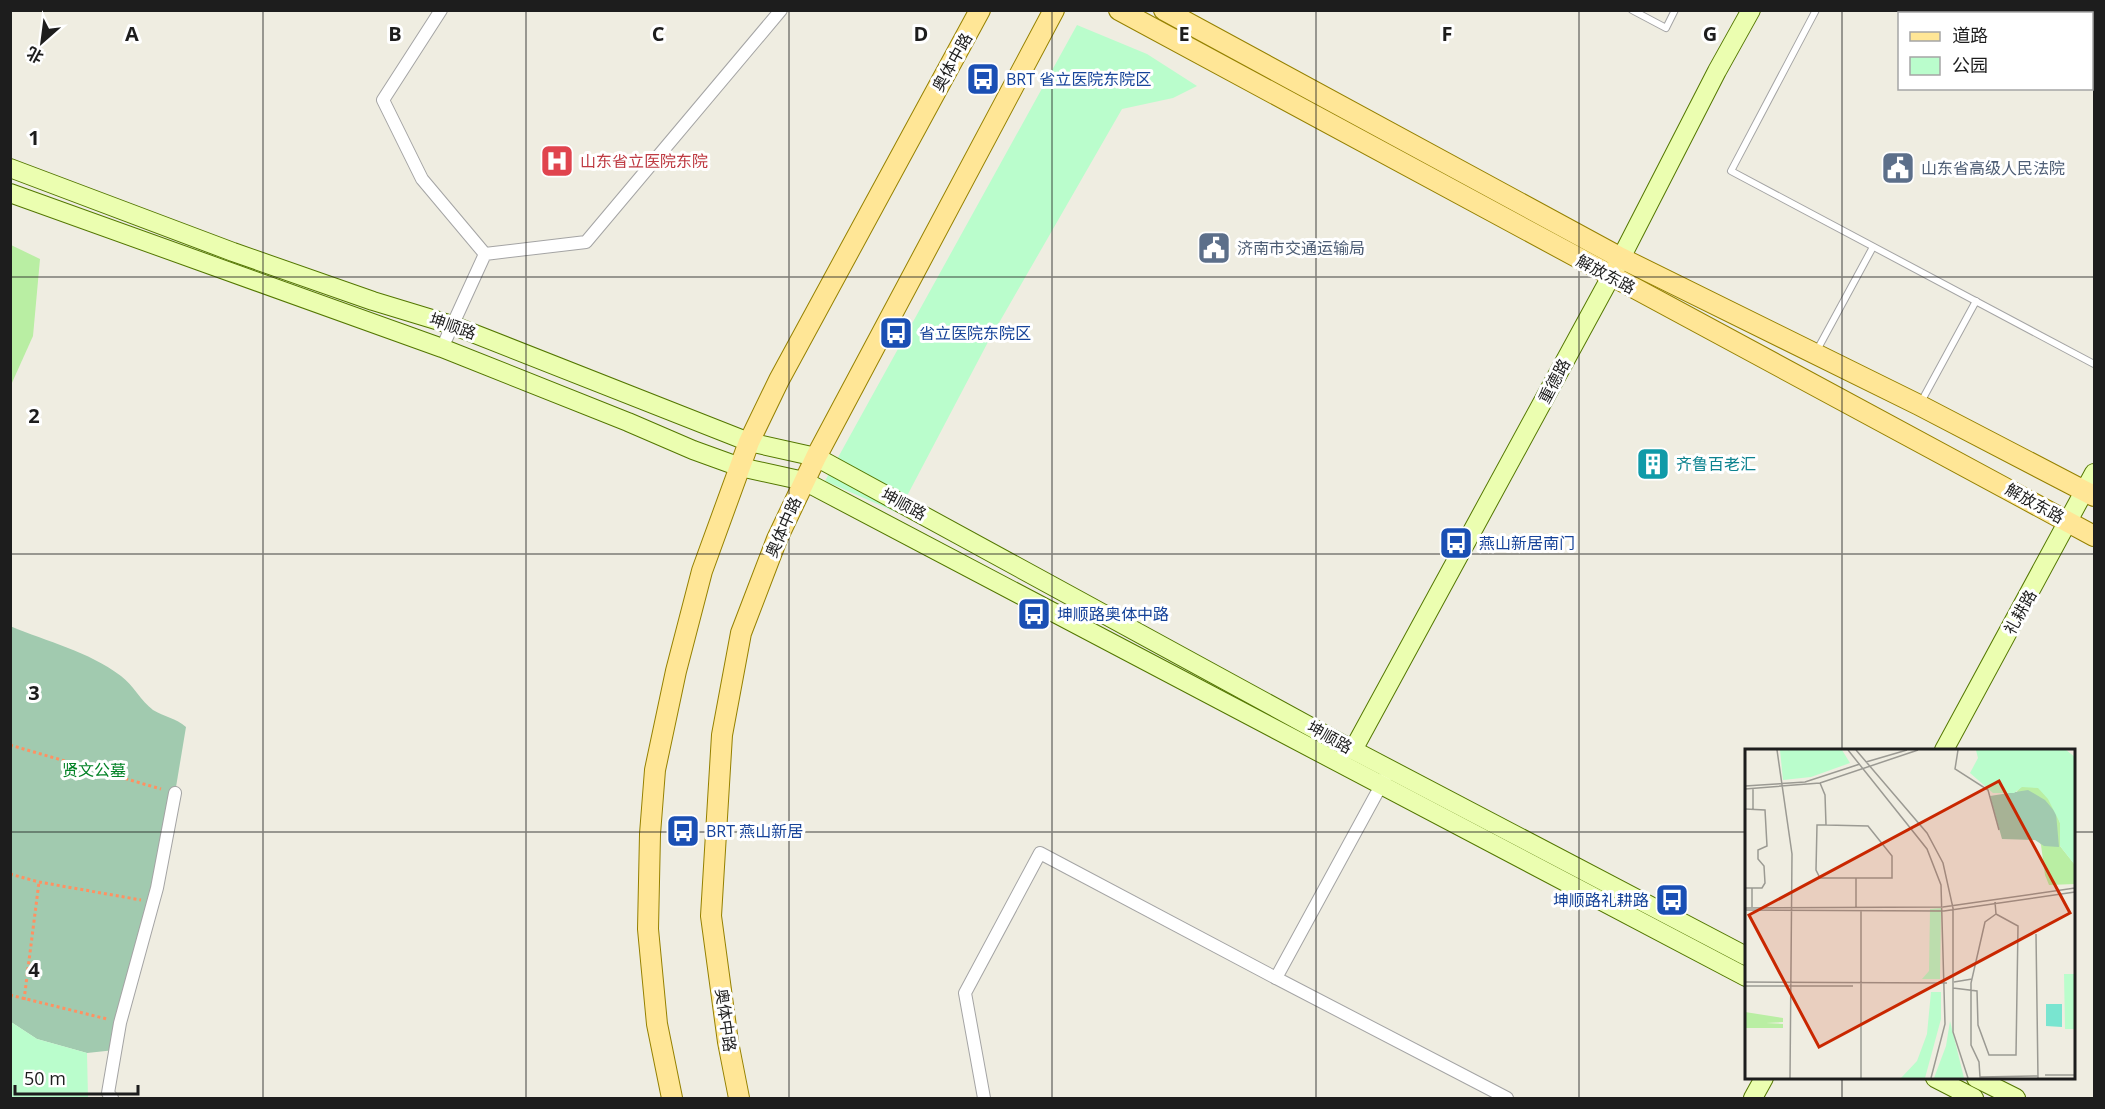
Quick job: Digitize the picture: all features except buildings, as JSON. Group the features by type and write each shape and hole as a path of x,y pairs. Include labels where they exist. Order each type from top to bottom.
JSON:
{"main road":[{"name":"奥体中路","path":"672,1098 657,1024 648,929 650,834 655,770 676,671 702,571 749,442 785,370 980,10"},
{"name":"奥体中路","path":"739,1098 728,1042 711,916 722,735 741,633 777,539 816,457 1054,10"},
{"name":"解放东路","path":"1119,10 1611,277 1909,434 2094,536"},
{"name":"解放东路","path":"1164,10 1621,258 1919,405 2090,493"}],"street":[{"path":"441,10 383,100 422,179 485,254"},
{"path":"485,254 586,242 781,10"},
{"name":"重德路","path":"1353,750 1611,277 1751,10"},
{"name":"坤顺路","path":"10,168 233,252 373,301 452,325 749,442 816,457 1353,750 1386,776 1745,976"},
{"name":"坤顺路","path":"10,193 442,348 693,450 740,467 804,481 1745,956"},
{"path":"442,348 485,254"},
{"name":"礼耕路","path":"1945,749 2069,522 2090,493 2094,473"},
{"path":"1276,978 1386,776"},
{"path":"112,1098 108,1093 120,1023 153,903 175,793"},
{"path":"984,1098 965,993 1040,853 1507,1098"},
{"path":"1753,1098 1763,1079"},
{"path":"1939,1079 1974,1098"},
{"path":"1980,1079 2016,1098"}],"lane":[{"path":"1632,10 1666,28 1675,10"},
{"path":"1816,10 1731,171 2094,363"},
{"path":"1815,354 1873,247"},
{"path":"1919,405 1976,301"}],"path":[{"path":"10,745 175,793"},
{"path":"10,874 39,882 153,903"},
{"path":"24,1000 39,882"},
{"path":"10,995 120,1023"}],"green space":[{"path":"1077,25 1147,54 1197,86 1173,98 1122,109 988,342 898,513 825,481"},
{"path":"11,245 40,259 33,336 11,385"},
{"name":"贤文公墓","path":"10,626 81,653 108,667 125,680 153,710 186,727 175,793 115,1050 87,1053 37,1039 11,1022"},
{"path":"11,1022 37,1039 87,1053 88,1098 11,1098"}],"place":[{"name":"BRT 省立医院东院区","path":"983,79"},
{"name":"山东省立医院东院","path":"557,161"},
{"name":"山东省高级人民法院","path":"1898,168"},
{"name":"济南市交通运输局","path":"1214,248"},
{"name":"省立医院东院区","path":"896,333"},
{"name":"齐鲁百老汇","path":"1653,464"},
{"name":"燕山新居南门","path":"1456,543"},
{"name":"坤顺路奥体中路","path":"1034,614"},
{"name":"BRT 燕山新居","path":"683,831"},
{"name":"坤顺路礼耕路","path":"1672,900"}]}
